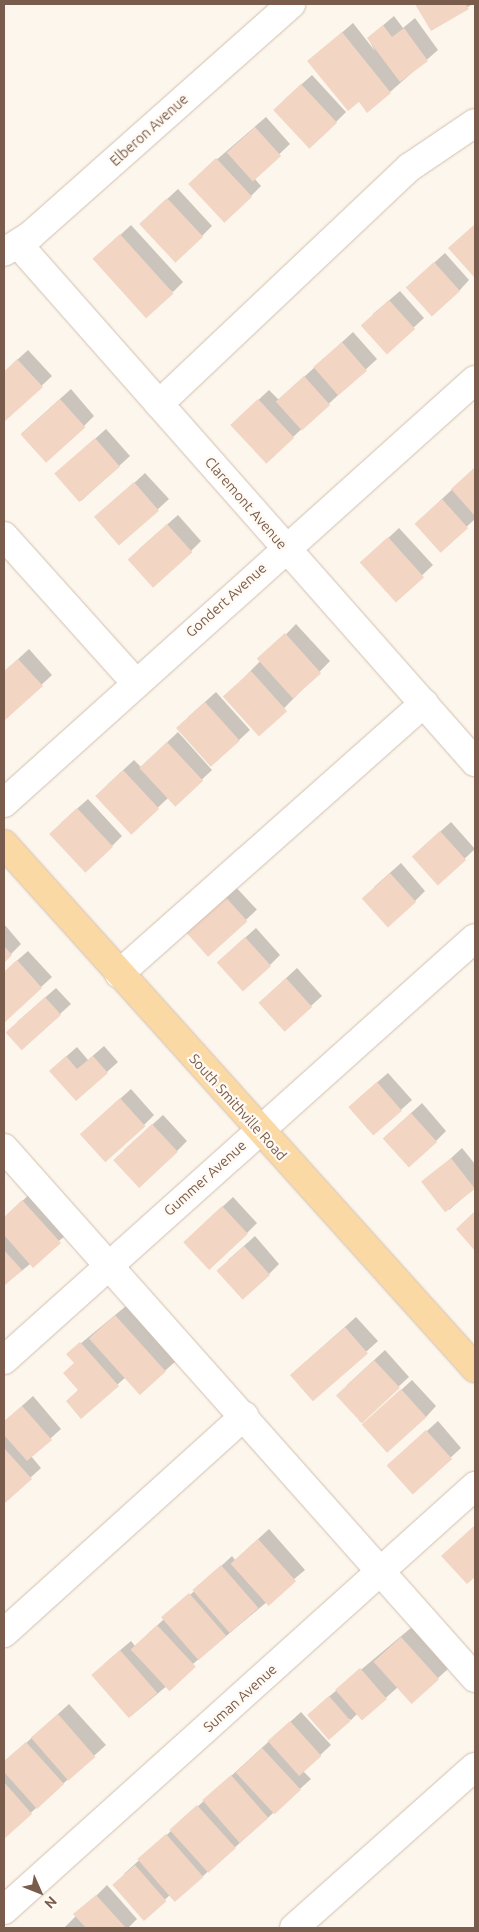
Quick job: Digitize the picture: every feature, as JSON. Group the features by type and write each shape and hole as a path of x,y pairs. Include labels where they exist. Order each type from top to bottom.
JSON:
{"main road":[{"name":"South Smithville Road","path":"4,844 258,1131 475,1368"}],"street":[{"name":"Elberon Avenue","path":"11,248 291,4"},
{"path":"159,404 410,167 475,123"},
{"name":"Claremont Avenue","path":"11,248 159,404 475,762"},
{"name":"Gondert Avenue","path":"4,803 285,547 475,380"},
{"path":"4,536 135,682"},
{"path":"119,974 424,703"},
{"name":"Gummer Avenue","path":"4,1360 475,938"},
{"path":"4,1148 382,1570 475,1678"},
{"path":"4,1633 244,1416"},
{"name":"Suman Avenue","path":"4,1910 475,1486"},
{"path":"294,1928 475,1767"}],"building":[{"path":"415,4 465,4 469,9 431,31"},
{"path":"383,25 392,37 404,28 428,61 400,82 367,38"},
{"path":"342,32 391,93 367,113 359,102 348,111 307,61"},
{"path":"301,84 337,123 309,149 273,110"},
{"path":"255,127 281,156 253,181 227,152"},
{"path":"216,158 252,197 224,223 188,184"},
{"path":"167,198 203,237 175,263 139,224"},
{"path":"475,224 475,276 474,277 448,248"},
{"path":"120,234 174,293 146,318 93,259"},
{"path":"434,262 460,291 432,316 406,287"},
{"path":"389,300 415,329 387,354 361,325"},
{"path":"342,342 367,371 338,396 313,367"},
{"path":"17,359 43,387 4,422 4,372"},
{"path":"304,376 330,405 302,430 276,401"},
{"path":"60,399 85,427 46,463 21,434"},
{"path":"258,399 294,438 266,464 230,425"},
{"path":"95,438 120,467 79,502 54,473"},
{"path":"475,467 475,516 451,489"},
{"path":"134,482 159,511 119,545 94,517"},
{"path":"442,499 468,528 441,553 415,524"},
{"path":"167,524 192,552 153,588 128,559"},
{"path":"388,537 424,577 396,603 360,562"},
{"path":"285,633 321,673 293,699 257,658"},
{"path":"18,659 43,686 4,721 4,671"},
{"path":"251,671 287,711 259,737 223,696"},
{"path":"205,702 240,741 211,767 176,728"},
{"path":"167,742 203,781 175,807 139,768"},
{"path":"123,770 159,809 131,835 95,796"},
{"path":"77,808 113,847 85,873 49,834"},
{"path":"440,831 466,860 438,885 412,856"},
{"path":"390,873 416,902 388,927 362,898"},
{"path":"222,893 247,921 208,957 183,928"},
{"path":"245,937 271,966 243,991 217,962"},
{"path":"4,946 12,955 4,963"},
{"path":"17,960 42,988 4,1023 4,972"},
{"path":"286,978 312,1007 285,1032 259,1003"},
{"path":"45,997 61,1015 22,1050 6,1032"},
{"path":"66,1056 77,1069 93,1056 108,1073 76,1101 49,1071"},
{"path":"377,1082 402,1111 373,1136 348,1107"},
{"path":"120,1098 145,1126 105,1162 80,1134"},
{"path":"411,1113 437,1142 409,1167 383,1138"},
{"path":"152,1124 178,1152 139,1188 113,1160"},
{"path":"451,1158 475,1189 445,1212 421,1181"},
{"path":"22,1200 61,1243 33,1268 4,1235 4,1217"},
{"path":"222,1206 248,1234 209,1270 183,1242"},
{"path":"475,1211 475,1251 456,1229"},
{"path":"244,1246 270,1275 243,1300 217,1271"},
{"path":"4,1250 22,1270 4,1286"},
{"path":"115,1315 166,1371 140,1395 89,1338"},
{"path":"345,1327 368,1353 313,1401 290,1375"},
{"path":"80,1342 119,1386 81,1419 66,1401 78,1390 63,1373 74,1363 66,1354"},
{"path":"374,1360 400,1388 362,1423 336,1395"},
{"path":"401,1389 426,1417 387,1453 362,1424"},
{"path":"22,1406 52,1440 27,1461 4,1435 4,1421"},
{"path":"426,1430 452,1459 413,1494 387,1465"},
{"path":"4,1448 32,1479 4,1504"},
{"path":"475,1525 475,1577 467,1584 441,1556"},
{"path":"258,1539 296,1581 269,1606 231,1564"},
{"path":"221,1565 258,1608 230,1633 192,1590"},
{"path":"189,1593 226,1636 198,1660 161,1617"},
{"path":"157,1625 196,1667 170,1691 131,1650"},
{"path":"401,1637 439,1679 412,1704 374,1662"},
{"path":"120,1650 157,1693 129,1718 91,1675"},
{"path":"360,1668 387,1699 362,1721 335,1690"},
{"path":"329,1696 351,1721 329,1740 307,1715"},
{"path":"58,1714 95,1757 68,1781 31,1738"},
{"path":"290,1721 321,1756 299,1776 268,1741"},
{"path":"26,1742 64,1784 37,1809 4,1772 4,1761"},
{"path":"262,1748 301,1790 275,1814 236,1773"},
{"path":"231,1775 268,1818 240,1843 202,1800"},
{"path":"4,1782 32,1814 4,1839"},
{"path":"197,1805 236,1848 208,1873 170,1830"},
{"path":"166,1834 203,1877 175,1902 137,1859"},
{"path":"135,1865 166,1901 144,1921 112,1885"},
{"path":"96,1895 126,1928 86,1928 73,1914"}]}
